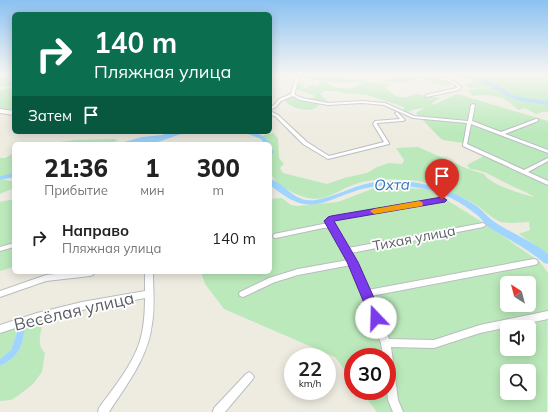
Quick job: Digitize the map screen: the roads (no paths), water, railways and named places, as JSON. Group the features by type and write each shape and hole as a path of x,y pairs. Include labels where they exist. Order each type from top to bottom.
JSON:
{"street":[{"path":"427,96 436,94"},
{"path":"272,108 280,100 293,95 301,99 328,104 362,102 385,104 413,117 470,122 548,152"},
{"path":"272,113 305,143 328,158 387,143 375,124 376,122 403,119 385,104"},
{"path":"473,105 465,145 548,183"},
{"path":"0,111 12,113"},
{"path":"501,134 537,120"},
{"path":"524,172 548,159"},
{"path":"398,412 393,400 386,343 353,262 329,221 331,219 442,200"},
{"name":"Тихая улица","path":"346,251 483,225"},
{"path":"276,236 323,226 331,226"},
{"path":"0,249 12,246"},
{"path":"243,294 272,280 298,272 353,262"},
{"path":"366,293 534,262"},
{"path":"0,294 46,278 81,274"},
{"path":"103,412 136,362 148,330 149,274"},
{"name":"Весёлая улица","path":"0,329 37,317 82,306 149,294"},
{"path":"386,343 434,344 480,329 548,315"},
{"path":"218,412 249,377"}],"water":[{"path":"181,134 158,142 124,142 142,137"},
{"path":"26,324 22,344 16,354 0,366 0,359 11,350 19,326"}],"waterway":[{"path":"508,94 524,100 548,103"},
{"name":"Охта","path":"252,134 263,138 266,142"},
{"name":"Охта","path":"0,178 12,175"},
{"name":"Охта","path":"272,183 287,194 306,203 320,202 355,189 375,184 390,183 427,186 465,203 481,213 492,225 528,245 548,260"}]}
